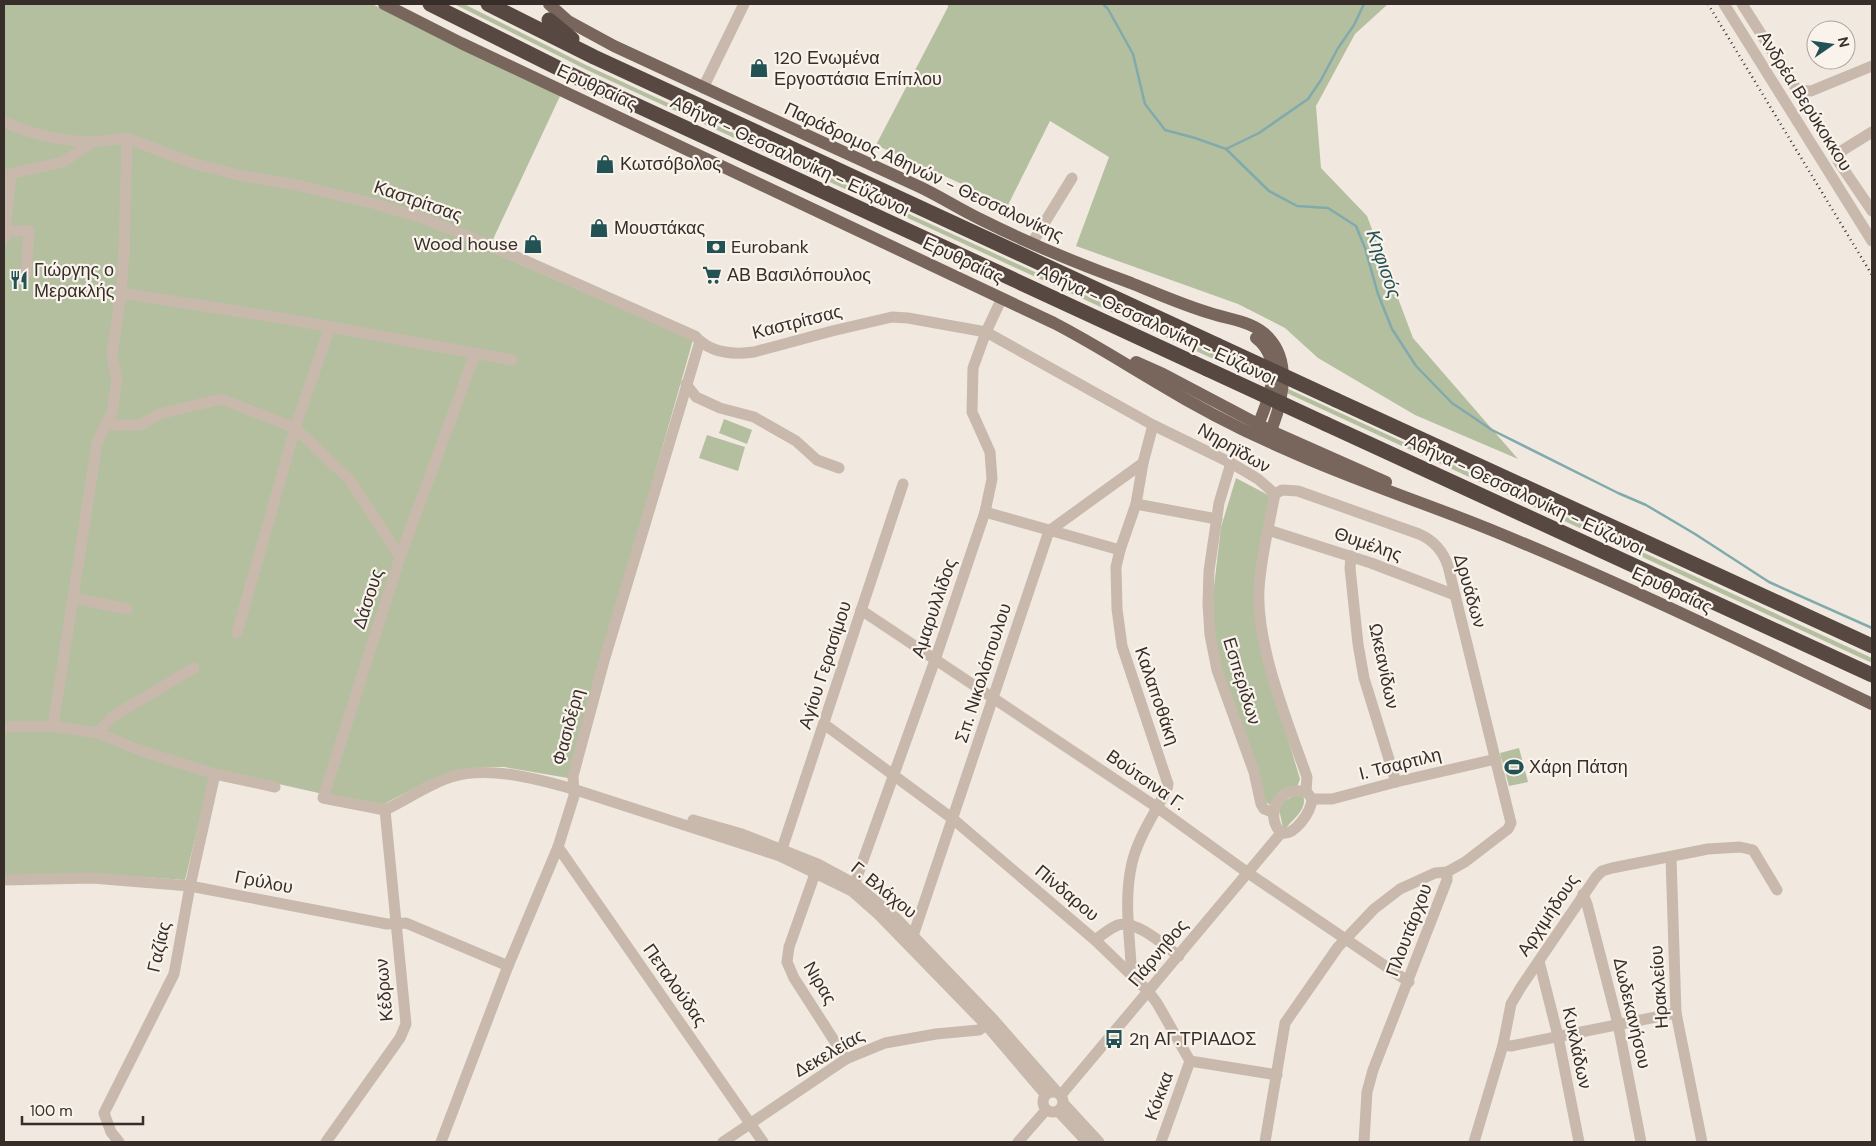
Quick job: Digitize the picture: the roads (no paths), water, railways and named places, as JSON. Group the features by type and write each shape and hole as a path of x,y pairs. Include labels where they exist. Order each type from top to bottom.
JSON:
{"highway":[{"name":"Αθήνα - Θεσσαλονίκη - Εύζωνοι","path":"430,4 582,80 1872,675"},
{"name":"Αθήνα - Θεσσαλονίκη - Εύζωνοι","path":"488,4 594,57 1872,646"},
{"path":"548,20 594,57"}],"main road":[{"name":"Ερυθραίας","path":"384,4 461,43 1002,298 1093,343 1164,374 1256,429 1348,476 1453,515 1578,566 1761,650 1872,704"},
{"name":"Παράδρομος Αθηνών - Θεσσαλονίκης","path":"549,4 568,21 606,42 917,186 982,220 1127,282 1251,326 1265,334 1275,346 1282,365 1279,404 1269,436"},
{"name":"Παράδρομος Αθηνών - Θεσσαλονίκης","path":"1213,314 1255,337 1268,351 1272,365 1272,381 1270,394 1256,429"}],"street":[{"path":"702,88 744,4"},
{"name":"Ανδρέα Βερύκοκκου","path":"1724,4 1872,241"},
{"path":"1742,4 1797,90 1810,91 1872,66"},
{"path":"4,122 72,142 92,142"},
{"path":"1872,132 1843,150 1838,157 1838,160 1872,212"},
{"path":"53,726 97,443 112,412 117,380 112,355 121,293 124,253 127,138"},
{"name":"Καστρίτσας","path":"7,174 63,162 92,142 127,138 192,163 239,175 296,185 367,202 422,218 615,300 695,336 700,341 720,352 742,354 832,331 900,317 986,332"},
{"path":"7,174 4,235 29,231 26,274"},
{"path":"1032,243 1072,178"},
{"path":"121,293 330,327 512,360"},
{"name":"Αμαρυλλίδος","path":"854,888 895,776 985,512 992,479 990,452 972,412 972,368 1002,298"},
{"path":"238,634 295,428 330,327"},
{"name":"Νηρηϊδων","path":"986,332 1153,425 1232,462 1258,479 1275,494 1259,588 1263,636 1269,661 1307,777 1309,795"},
{"name":"Φασιδέρη","path":"441,1142 508,966 558,847 574,796 573,776 602,670 700,341"},
{"name":"Δάσους","path":"385,810 323,798 400,557 475,354"},
{"path":"686,384 696,397 720,408 754,417 796,441 817,460 838,468"},
{"path":"106,425 141,426 159,414 221,399 295,428 350,480 400,557"},
{"name":"Καλαποθάκη","path":"1128,972 1131,964 1128,892 1132,862 1143,834 1158,808 1168,784 1122,646 1118,625 1116,583 1116,567 1136,504 1143,463 1153,425"},
{"name":"Εσπερίδων","path":"1232,462 1223,488 1209,571 1210,635 1215,662 1254,772 1261,804 1264,809 1274,813"},
{"path":"1049,531 1143,463"},
{"name":"Αγίου Γερασίμου","path":"781,853 903,484"},
{"name":"Δρυάδων","path":"1275,494 1287,489 1304,492 1425,537 1443,554 1496,759"},
{"path":"1136,504 1217,519"},
{"path":"985,512 1120,550"},
{"name":"Θυμέλης","path":"1268,530 1351,556 1455,595"},
{"name":"Σπ. Νικολόπουλου","path":"913,936 1049,531"},
{"name":"Ωκεανίδων","path":"1351,556 1350,568 1358,644 1364,678 1396,782"},
{"path":"74,598 127,609"},
{"name":"Βούτσινα Γ.","path":"861,610 1158,808 1248,873 1409,982"},
{"path":"97,734 112,717 194,668"},
{"name":"Πίνδαρου","path":"824,724 953,819 1095,940 1157,1002 1190,1061"},
{"path":"4,727 53,726 97,734 142,751 215,774 275,788"},
{"name":"Ι. Τσαρτιλη","path":"1309,795 1332,799 1496,759"},
{"name":"Πλουτάρχου","path":"1364,1142 1367,1092 1373,1070 1409,982 1447,880 1447,872 1465,862 1508,830 1512,823 1496,759"},
{"name":"Γαζίας","path":"119,1142 111,1132 104,1113 174,974 190,886 215,774"},
{"name":"Γ. Βλάχου","path":"385,810 450,777 462,774 510,775 573,789 597,792 742,834 816,868 854,888 897,919 990,1023 1055,1101"},
{"path":"1291,792 1309,795 1311,807 1300,823 1286,834 1281,833 1275,824 1274,813 1276,805 1282,797 1291,792"},
{"name":"Κέδρων","path":"330,1141 400,1038 405,1027 406,1017 395,924 385,810"},
{"name":"Πάρνηθος","path":"1018,1142 1179,956 1281,833"},
{"name":"Πεταλούδας","path":"558,847 763,1142"},
{"name":"Αρχιμήδους","path":"1474,1142 1503,1045 1511,1004 1520,987 1583,894 1602,871 1708,849 1747,847 1753,850 1777,890"},
{"name":"Ηρακλείου","path":"1671,857 1676,1013 1702,1142"},
{"name":"Νιρας","path":"816,868 789,947 787,962 794,978 846,1059"},
{"path":"1265,1142 1283,1029 1287,1019 1345,938 1374,909 1400,889 1435,873 1447,872"},
{"name":"Γρύλου","path":"4,880 92,878 190,886 389,924 404,923 413,925 508,966"},
{"name":"Γ. Βλάχου","path":"854,888 877,913 990,1023"},
{"name":"Δωδεκανήσου","path":"1583,894 1618,1024 1641,1142"},
{"path":"1095,940 1116,926 1128,924 1142,930 1179,956"},
{"name":"Κυκλάδων","path":"1539,961 1558,1036 1579,1142"},
{"path":"1503,1045 1511,1046 1676,1013"},
{"name":"Δεκελείας","path":"724,1142 846,1059 885,1043 926,1035 976,1031 990,1023"},
{"path":"1190,1061 1277,1075"},
{"name":"Κόκκα","path":"1161,1142 1190,1061"},
{"path":"1055,1101 1087,1142"},
{"path":"1055,1101 1099,1142"}],"waterway":[{"name":"Κηφισός","path":"1103,4 1108,9 1133,54 1145,104 1165,130 1226,149 1269,191 1297,206 1328,208 1356,226 1365,248 1378,294 1392,329 1416,366 1452,403 1492,430 1646,505 1769,582 1872,628"},
{"path":"1226,149 1259,133 1308,99 1354,25 1364,4"}],"railway":[{"path":"1708,4 1872,275"}],"place":[{"name":"120 Ενωμένα Εργοστάσια Επίπλου","path":"759,68"},
{"name":"Κωτσόβολος","path":"605,164"},
{"name":"Μουστάκας","path":"599,228"},
{"name":"Wood house","path":"533,244"},
{"name":"Eurobank","path":"716,247"},
{"name":"ΑΒ Βασιλόπουλος","path":"712,275"},
{"name":"Γιώργης ο Μερακλής","path":"19,280"},
{"name":"Χάρη Πάτση","path":"1514,767"},
{"name":"2η ΑΓ.ΤΡΙΑΔΟΣ","path":"1114,1039"}]}
